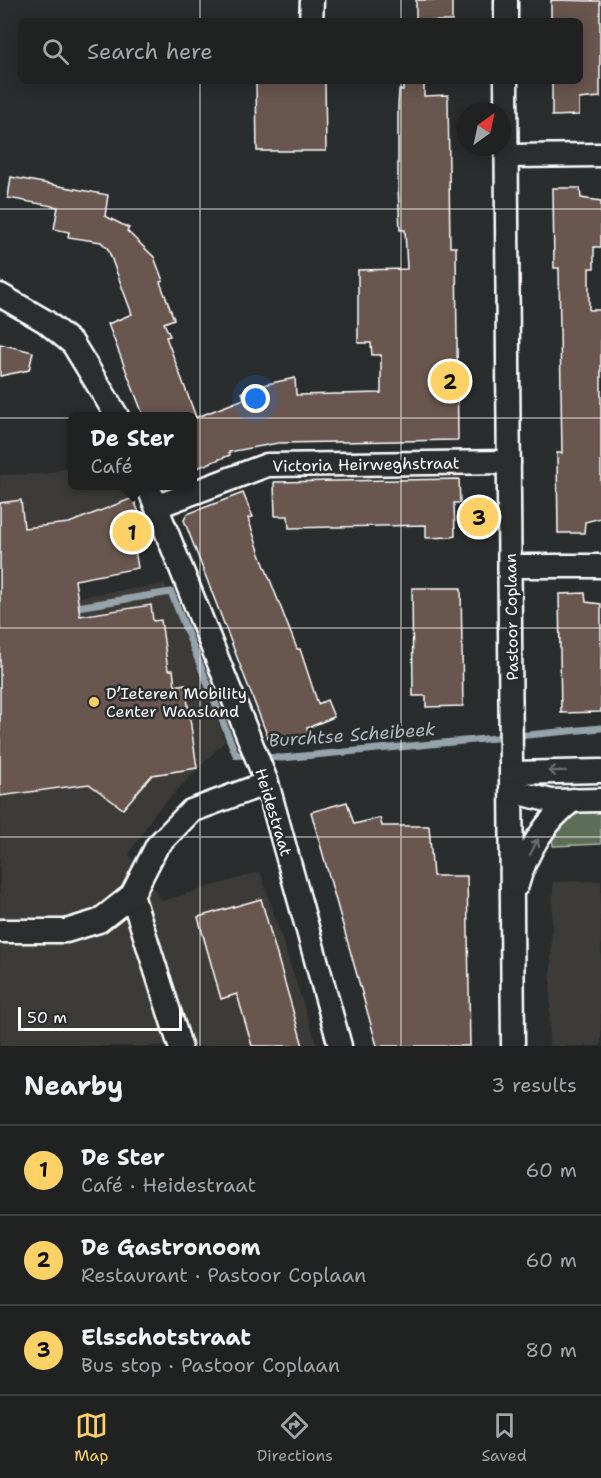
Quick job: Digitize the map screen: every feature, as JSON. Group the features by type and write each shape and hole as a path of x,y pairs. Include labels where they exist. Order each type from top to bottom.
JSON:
{"street":[{"path":"311,18 312,0"},
{"path":"506,0 506,18"},
{"name":"Pastoor Coplaan","path":"506,84 506,102"},
{"path":"511,156 601,155"},
{"name":"Pastoor Coplaan","path":"507,156 513,1046"},
{"path":"0,295 45,321 73,344 114,412"},
{"name":"Victoria Heirweghstraat","path":"158,506 267,465 509,462"},
{"name":"Heidestraat","path":"150,490 267,783 340,1046"},
{"path":"510,566 601,566"},
{"path":"512,782 601,771"},
{"path":"512,782 551,801 601,800"},
{"path":"0,931 66,931 99,921 132,895 157,846 191,811 267,783"},
{"path":"513,901 521,872 537,839 551,820 573,800"},
{"path":"132,895 180,1046"}],"shaded area":[{"path":"68,468 68,490 130,490 133,497 75,520 47,525 57,600 165,584 225,741 155,813 129,854 162,901 260,872 317,1046 0,1046 0,475 43,474"},
{"path":"601,881 601,1046 549,1046 553,882"}],"green space":[{"path":"601,810 601,844 553,846 552,836 567,820 579,813"}],"building":[{"path":"416,0 452,0 452,18 416,18"},
{"path":"551,0 600,1 600,97 579,99 579,115 552,116 552,84 583,84 583,18 551,18"},
{"path":"256,84 325,84 326,151 257,151"},
{"path":"403,84 424,84 424,96 448,95 450,247 456,247 458,440 278,443 229,452 230,455 197,468 197,417 244,399 242,392 253,390 253,387 295,378 296,395 381,393 381,355 372,355 371,343 358,343 358,270 407,269 405,230 400,230 398,187 398,107 399,90 403,90"},
{"path":"11,177 108,195 105,216 129,228 127,231 154,257 163,281 160,282 174,319 164,323 170,336 166,337 194,412 142,412 108,324 132,314 108,249 101,242 68,237 69,232 54,229 58,207 8,198"},
{"path":"553,188 580,188 581,198 601,201 601,247 594,247 594,268 589,268 589,310 601,310 601,518 585,522 584,533 558,533 557,453 562,453 559,268 554,268"},
{"path":"0,344 33,352 29,370 0,376"},
{"path":"459,479 460,503 454,503 455,536 452,537 426,538 426,525 289,528 288,516 275,516 274,482"},
{"path":"243,493 253,517 248,518 260,554 297,649 300,649 318,704 327,700 334,717 307,728 309,736 269,740 184,520 187,514"},
{"name":"D’Ieteren Mobility Center Waasland","path":"133,498 147,532 133,538 138,568 75,580 80,616 151,605 153,621 161,620 168,670 173,670 175,686 185,684 197,768 152,775 123,809 89,784 0,796 0,503 21,500 24,528 69,523"},
{"path":"412,588 461,588 463,706 426,707 426,696 413,696"},
{"path":"585,593 586,602 601,604 601,712 561,713 559,594"},
{"path":"347,802 354,824 380,818 382,826 429,826 433,876 467,876 470,1046 377,1046 311,812"},
{"path":"261,899 303,1046 252,1046 237,994 221,999 198,917"}],"waterway":[{"name":"Burchtse Scheibeek","path":"71,608 171,592 236,755 251,756"},
{"name":"Burchtse Scheibeek","path":"262,757 282,758 601,728"}],"place":[{"name":"De Gastronoom","path":"450,381"},
{"name":"Elsschotstraat","path":"479,517"},
{"name":"De Ster","path":"132,532"},
{"name":"D’Ieteren Mobility Center Waasland","path":"94,702"}]}
